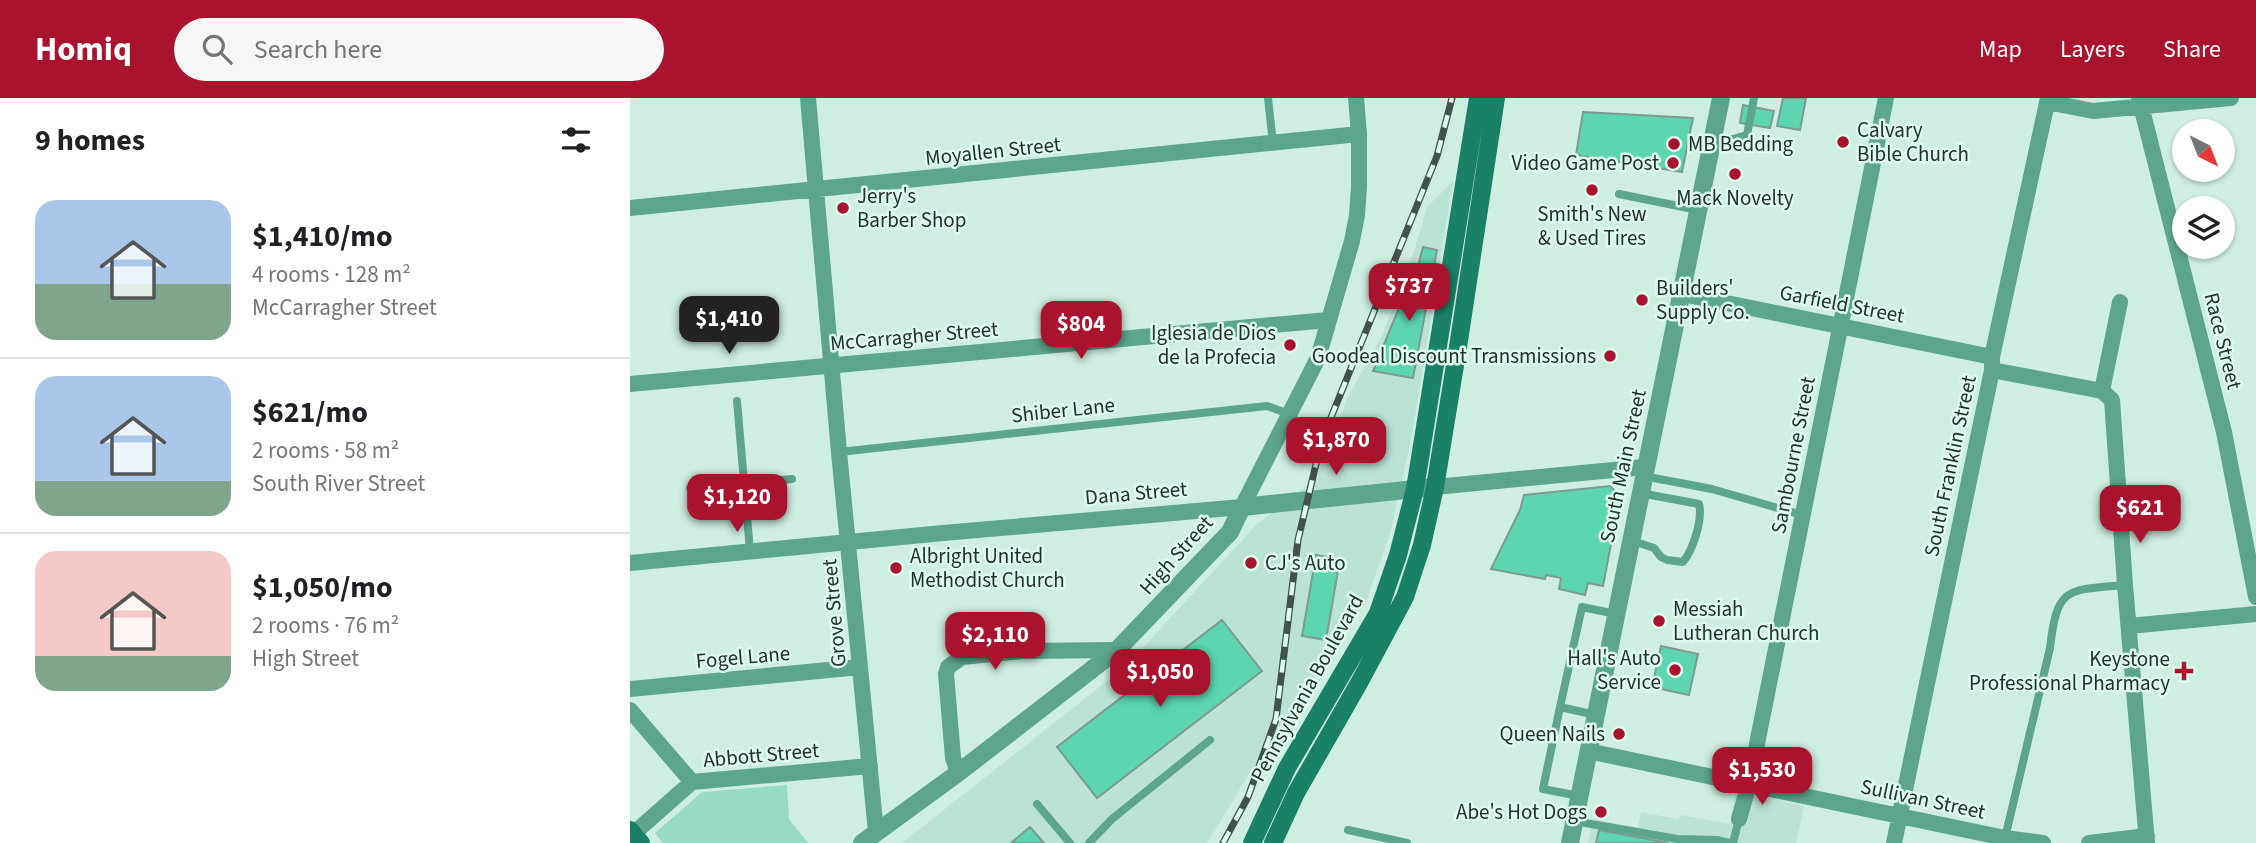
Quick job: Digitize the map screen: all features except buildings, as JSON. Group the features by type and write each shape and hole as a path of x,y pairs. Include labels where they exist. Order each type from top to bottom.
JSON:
{"main road":[{"name":"Pennsylvania Boulevard","path":"1252,843 1287,768 1378,613 1398,555 1415,489 1478,98"},
{"name":"Pennsylvania Boulevard","path":"1273,843 1296,793 1405,597 1422,545 1435,487 1496,98"}],"street":[{"name":"Grove Street","path":"807,98 876,832"},
{"name":"High Street","path":"862,843 958,773 1117,650 1230,532 1318,358 1352,242 1357,215 1359,135 1356,98"},
{"name":"South Main Street","path":"1570,843 1721,98"},
{"name":"Sambourne Street","path":"1739,819 1749,784 1886,98"},
{"path":"2047,100 2093,111 2140,102 2231,98"},
{"name":"South Franklin Street","path":"1894,843 2047,100"},
{"name":"Race Street","path":"2140,102 2221,420 2256,597"},
{"name":"Moyallen Street","path":"630,208 1359,135"},
{"name":"Garfield Street","path":"1682,294 1840,325 2102,391"},
{"path":"2089,843 2147,839 2112,400 2102,391 2120,302"},
{"name":"McCarragher Street","path":"630,384 1328,320"},
{"name":"Dana Street","path":"630,563 1435,487 1643,479"},
{"path":"2129,626 2256,614"},
{"path":"958,773 952,746 946,674 948,667 962,657 1022,652 1117,650"},
{"name":"Fogel Lane","path":"630,689 860,667"},
{"path":"630,710 692,782"},
{"name":"Sullivan Street","path":"1588,751 2005,838 2043,843"},
{"name":"Abbott Street","path":"635,836 692,782 870,766"}],"lane":[{"path":"1268,98 1273,144"},
{"path":"1713,139 1733,139 1747,135 1754,98"},
{"path":"1619,194 1698,210"},
{"path":"737,401 750,552"},
{"name":"Shiber Lane","path":"839,452 1267,406 1289,414"},
{"path":"690,488 792,479"},
{"path":"1643,479 1712,489 1802,515"},
{"path":"1630,540 1654,548 1667,560 1683,562 1692,550 1700,513 1699,504 1643,479"},
{"path":"2005,838 2059,604 2066,594 2081,589 2125,585"},
{"path":"1579,796 1543,789 1581,607 1616,614"},
{"path":"1560,707 1596,715"},
{"path":"1092,842 1112,819 1210,740"},
{"path":"1037,804 1070,843"},
{"path":"1574,821 1677,839 1706,839 1731,843 1739,819"},
{"path":"1348,830 1407,843"}],"shaded area":[{"path":"1453,181 1412,435 1390,534 1365,604 1243,784 1207,843 902,843 1126,666 1257,524 1316,479 1347,399 1383,334 1427,207"},
{"path":"1735,794 1804,806 1796,843 1588,843 1593,819 1638,828 1641,812 1678,819 1681,815 1730,824"}],"green space":[{"path":"787,785 789,819 808,843 663,843 655,833 702,792"}],"railway":[{"path":"1223,843 1248,797 1276,719 1298,540 1317,460 1330,420 1437,156 1452,98"}],"place":[{"name":"Calvary Bible Church","path":"1843,142"},
{"name":"MB Bedding","path":"1674,144"},
{"name":"Video Game Post","path":"1673,163"},
{"name":"Mack Novelty","path":"1735,174"},
{"name":"Smith's New & Used Tires","path":"1592,190"},
{"name":"Jerry's Barber Shop","path":"843,208"},
{"name":"Builders' Supply Co.","path":"1642,300"},
{"name":"Iglesia de Dios de la Profecia","path":"1290,345"},
{"name":"Goodeal Discount Transmissions","path":"1610,356"},
{"name":"CJ's Auto","path":"1251,563"},
{"name":"Albright United Methodist Church","path":"896,568"},
{"name":"Messiah Lutheran Church","path":"1659,621"},
{"name":"Hall's Auto Service","path":"1675,670"},
{"name":"Keystone Professional Pharmacy","path":"2184,671"},
{"name":"Queen Nails","path":"1619,734"},
{"name":"Abe's Hot Dogs","path":"1601,812"}]}
